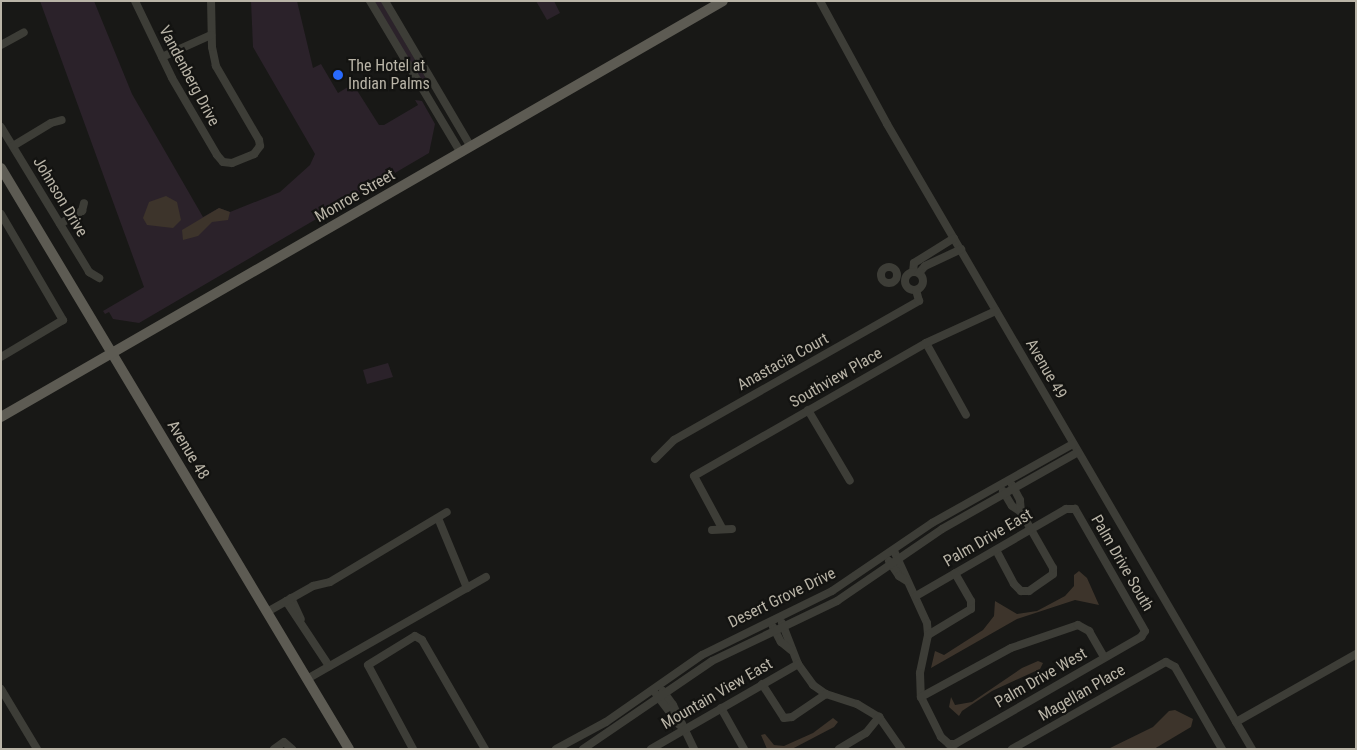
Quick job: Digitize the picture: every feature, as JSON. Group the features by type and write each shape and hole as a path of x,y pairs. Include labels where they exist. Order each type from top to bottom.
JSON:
{"main road":[{"name":"Monroe Street","path":"1,417 723,1"},
{"name":"Avenue 48","path":"1,168 349,749"}],"street":[{"name":"Vandenberg Drive","path":"135,1 162,57 224,162 232,163 254,154 260,146 256,134 219,73 211,35"},
{"path":"162,57 211,35 210,1"},
{"path":"370,1 460,152"},
{"path":"385,1 471,146"},
{"name":"Avenue 49","path":"820,1 996,311 1252,749"},
{"path":"1,45 24,32"},
{"path":"13,146 51,123 62,120"},
{"name":"Johnson Drive","path":"1,126 89,272 99,278"},
{"path":"60,224 82,211 84,203"},
{"path":"1,214 63,320 3,353"},
{"path":"916,272 914,263 954,238"},
{"path":"916,290 906,285 901,278 961,249"},
{"name":"Anastacia Court","path":"655,459 674,440 919,301 916,290 923,283 916,272"},
{"name":"Southview Place","path":"722,528 694,476 926,342 996,311"},
{"path":"926,342 966,415"},
{"path":"808,410 850,481"},
{"name":"Desert Grove Drive","path":"556,749 606,722 702,654 832,591 894,551 932,522 1010,481 1074,444"},
{"name":"Desert Grove Drive","path":"583,749 712,661 837,601 942,529 1078,452"},
{"path":"1010,481 1021,512"},
{"path":"996,550 1018,589 1029,591 1053,574 1053,568 1021,512 1000,486"},
{"name":"Palm Drive East","path":"916,596 1066,509 1075,509"},
{"name":"Palm Drive South","path":"1075,509 1145,631"},
{"path":"267,612 289,599 330,582 447,512"},
{"path":"438,518 467,588"},
{"path":"712,530 732,529"},
{"path":"894,551 907,581 925,614 928,635 920,673 921,697 1011,648 1078,625 1089,631 1104,658"},
{"path":"886,556 898,576 907,581"},
{"path":"928,635 971,609 971,601 956,573"},
{"path":"307,679 486,577"},
{"path":"289,599 329,666"},
{"path":"779,617 784,626 791,650 798,664 813,685 826,694 858,704 879,718 901,749"},
{"path":"770,621 780,642 791,650"},
{"name":"Palm Drive West","path":"921,697 941,737 949,744 955,744 1104,658 1145,631"},
{"path":"413,749 368,668 374,658 415,636 422,640 485,749"},
{"path":"1236,722 1356,654"},
{"name":"Magellan Place","path":"1012,749 1166,662 1175,667 1222,749"},
{"name":"Mountain View East","path":"651,749 798,664"},
{"path":"762,684 784,718 792,717 826,694"},
{"path":"654,688 666,692 694,749"},
{"path":"654,688 658,698 683,730"},
{"path":"1,689 37,749"},
{"path":"721,708 744,749"},
{"path":"839,749 866,733 879,718"},
{"path":"274,749 284,742 292,748"}],"shaded area":[{"path":"40,1 94,1 132,94 203,217 219,208 230,212 280,192 310,165 315,154 253,47 251,1 297,1 313,68 321,64 338,93 353,84 379,125 384,125 418,105 415,100 422,101 435,124 429,153 139,323 113,319 109,312 105,314 103,311 144,287"},
{"path":"373,1 381,1 428,82 423,84"},
{"path":"536,1 554,1 560,13 547,20"},
{"path":"166,196 177,202 181,220 173,228 147,225 143,218 149,202"},
{"path":"219,208 230,212 228,220 212,222 198,236 183,240 182,230"},
{"path":"388,363 393,377 367,384 363,370"},
{"path":"1079,571 1087,578 1099,605 1075,600 1017,619 931,668 935,651 944,655 983,630 994,616 995,601 1017,614 1037,611 1065,596 1074,586 1074,575"},
{"path":"1038,661 1043,663 1040,669 992,691 962,711 959,716 949,707 951,697 955,705 972,702 1022,668"},
{"path":"1175,710 1193,719 1191,727 1154,749 1108,749 1153,727 1169,711"},
{"path":"833,718 838,722 834,727 792,749 767,749 761,735 765,734 774,745 784,746 813,733"}],"place":[{"name":"The Hotel at Indian Palms","path":"338,75"}]}
